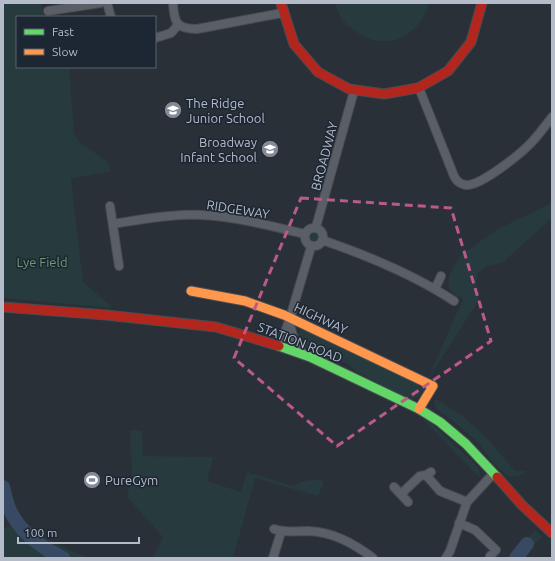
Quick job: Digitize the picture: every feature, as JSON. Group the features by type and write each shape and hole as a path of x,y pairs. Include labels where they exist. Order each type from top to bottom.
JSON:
{"main road":[{"path":"281,3 282,12 292,41 300,54 321,75 334,83 354,91 383,95 395,94 419,88 442,75 460,57 474,35 479,23 482,3"},
{"name":"HIGHWAY","path":"191,291 245,301 290,320 433,386 419,409"},
{"name":"STATION ROAD","path":"3,307 106,314 210,326 233,331 303,354 419,409 454,432 536,519 552,533"}],"street":[{"path":"48,11 100,3"},
{"path":"107,3 111,16"},
{"path":"173,3 175,20 178,25 183,28 197,29 282,12"},
{"path":"156,38 171,33 178,25"},
{"path":"419,88 456,181 465,185 476,183 500,169 530,144 552,117"},
{"name":"BROADWAY","path":"316,227 354,91"},
{"path":"110,206 119,266"},
{"name":"RIDGEWAY","path":"113,224 184,214 231,218 305,234"},
{"path":"316,227 322,232 322,240 318,246 311,247 306,242 305,234 311,228 316,227"},
{"path":"322,240 384,263 435,289 454,301"},
{"path":"280,346 290,320 311,247"},
{"path":"435,289 441,276"},
{"path":"290,320 294,339 303,354"},
{"path":"401,494 420,476 429,474 440,491 467,502"},
{"path":"446,558 450,552 467,502 493,474"},
{"path":"394,487 408,502"},
{"path":"459,523 475,530 496,550 490,556"},
{"path":"273,558 278,530 308,531 329,534 358,546 373,558"}],"highlighted area":[{"path":"301,198 451,208 491,341 337,446 234,358"}],"green space":[{"name":"Lye Field","path":"3,3 41,3 44,16 16,16 16,68 69,68 74,133 78,141 108,162 110,171 71,179 83,282 113,308 3,298"},
{"path":"335,3 429,3 418,25 409,33 399,39 377,41 365,37 347,24 338,12"},
{"path":"552,203 552,218 502,263 487,266 478,273 476,283 479,300 428,379 463,299 453,293 449,288 448,281 450,274 461,255 498,229"},
{"path":"312,231 316,231 320,237 316,243 312,243 308,239 308,235"},
{"path":"303,328 424,388 421,396 412,399 407,398 355,371 350,365 333,357 328,358 302,346 298,335 300,330"},
{"path":"436,399 465,418 484,435 515,471 526,471 517,477 507,476 490,459 478,442 436,409 434,400"},
{"path":"420,416 433,425 469,458 479,469 480,478"},
{"path":"130,430 142,431 143,456 213,457 207,481 241,492 247,472 293,486 308,480 324,481 318,496 255,478 233,558 153,558 163,537 127,497 132,474"},
{"path":"23,521 51,541 87,558 3,558 3,529"},
{"path":"535,530 542,537 533,546 525,558 510,558"}],"waterway":[{"path":"3,487 9,508 18,524 39,544 63,558"},
{"path":"516,558 527,544"}],"traffic: fast":[{"path":"279,346 310,357 419,409 440,422 466,444 497,477"}],"traffic: slow":[{"path":"191,291 245,301 284,315 433,386 419,409"}],"traffic: jam":[{"path":"281,3 294,44 318,72 349,89 384,94 418,88 448,71 471,42 482,3"},
{"path":"3,307 106,315 216,327 279,346"},
{"path":"497,477 522,505 552,533"}],"place":[{"name":"The Ridge Junior School","path":"173,110"},
{"name":"Broadway Infant School","path":"270,149"},
{"name":"PureGym","path":"92,480"}]}
